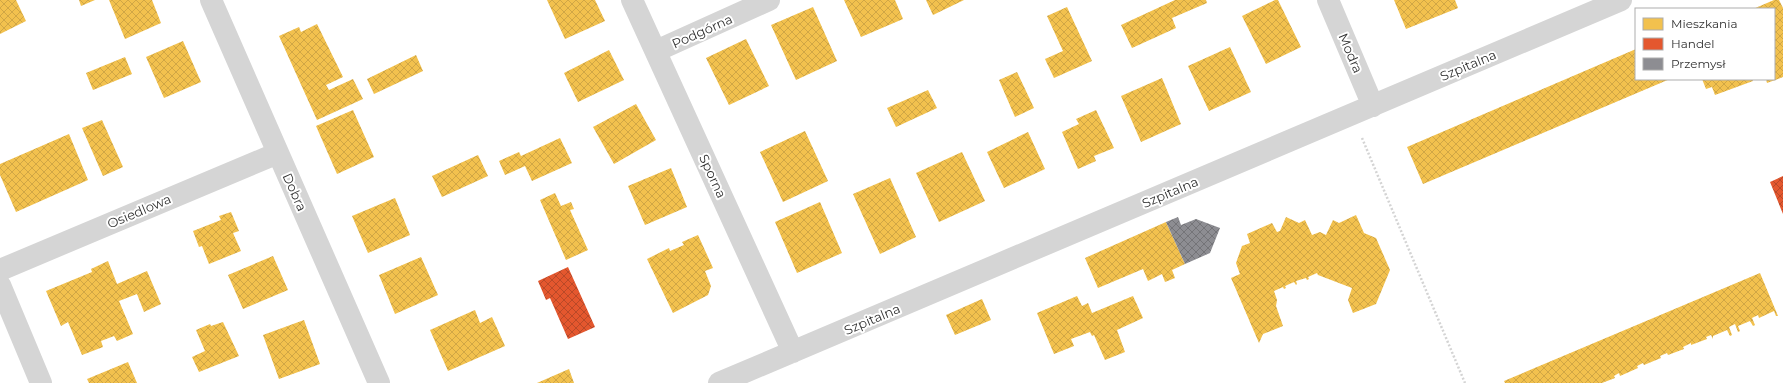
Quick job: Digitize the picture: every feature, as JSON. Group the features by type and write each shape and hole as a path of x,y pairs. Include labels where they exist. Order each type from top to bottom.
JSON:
{"street":[{"name":"Dobra","path":"211,0 380,383"},
{"name":"Sporna","path":"632,0 793,352"},
{"name":"Podgórna","path":"656,51 769,0"},
{"name":"Modra","path":"1328,0 1373,106"},
{"name":"Szpitalna","path":"719,383 1621,0"},
{"name":"Osiedlowa","path":"0,270 278,153"},
{"path":"0,285 42,383"}],"path":[{"path":"1361,136 1465,383"}],"building: Mieszkania":[{"path":"0,0 16,0 26,21 0,34"},
{"path":"79,0 95,0 81,6"},
{"path":"109,0 152,0 161,23 125,39"},
{"path":"547,0 595,0 605,21 565,39"},
{"path":"844,0 895,0 903,19 861,37"},
{"path":"926,0 964,0 933,15"},
{"path":"1175,0 1206,0 1207,3 1172,18 1176,28 1132,48 1121,25"},
{"path":"1275,0 1278,0 1301,47 1266,64 1242,16"},
{"path":"1394,0 1455,0 1458,8 1406,29"},
{"path":"1774,0 1779,0 1783,8 1783,77 1775,80 1775,8 1755,8"},
{"path":"813,7 837,61 796,80 771,25"},
{"path":"1067,7 1092,61 1054,78 1045,59 1063,51 1047,16"},
{"path":"317,24 343,77 326,85 329,90 353,79 363,99 317,120 279,36 299,27 301,32"},
{"path":"746,39 769,86 729,105 706,58"},
{"path":"183,41 201,82 164,98 146,57"},
{"path":"1230,47 1251,92 1209,111 1188,66"},
{"path":"1635,49 1635,80 1668,80 1423,184 1407,147"},
{"path":"609,50 624,80 578,102 564,73"},
{"path":"416,55 423,71 374,94 367,79"},
{"path":"125,57 132,74 93,90 86,73"},
{"path":"1017,72 1034,108 1015,117 999,80"},
{"path":"1162,78 1181,124 1141,142 1121,96"},
{"path":"1702,80 1753,81 1715,95 1712,87 1706,89"},
{"path":"1766,80 1775,80 1767,83"},
{"path":"928,90 937,108 896,127 887,108"},
{"path":"636,104 656,140 614,164 593,127"},
{"path":"353,110 374,157 337,174 316,126"},
{"path":"1096,110 1114,148 1094,156 1096,161 1078,169 1062,132 1079,124 1076,119"},
{"path":"102,120 123,167 103,176 82,128"},
{"path":"805,131 828,181 783,202 760,152"},
{"path":"1028,132 1045,169 1004,188 987,152"},
{"path":"69,134 88,180 16,212 0,175 0,164"},
{"path":"560,138 572,163 532,181 525,166 505,175 499,161 519,152 521,156"},
{"path":"962,152 985,201 939,222 916,173"},
{"path":"478,155 488,176 442,197 432,176"},
{"path":"671,168 687,207 645,225 628,186"},
{"path":"890,178 916,237 880,254 853,194"},
{"path":"555,193 561,206 571,202 574,209 570,210 588,250 566,260 540,200"},
{"path":"395,198 410,235 368,253 352,216"},
{"path":"820,202 842,253 797,273 775,222"},
{"path":"231,212 239,231 233,233 241,251 209,264 202,246 199,247 193,231 221,220 219,216"},
{"path":"1356,215 1364,233 1376,238 1390,270 1376,304 1353,313 1348,300 1352,288 1318,275 1317,273 1308,277 1309,279 1307,280 1306,278 1296,281 1296,285 1294,282 1285,286 1286,288 1284,289 1283,287 1274,291 1277,300 1276,306 1283,326 1263,334 1259,343 1231,278 1240,274 1236,263 1242,246 1250,243 1247,234 1272,223 1277,232 1280,231 1286,217 1299,223 1305,220 1312,235 1320,232 1326,235 1333,220 1339,223"},
{"path":"1166,222 1185,264 1172,270 1175,278 1165,282 1162,274 1148,281 1143,269 1098,288 1085,258"},
{"path":"698,235 713,268 705,271 711,286 708,295 673,313 647,259 669,248 670,251 684,245 682,242"},
{"path":"273,256 288,290 243,309 228,275"},
{"path":"421,257 438,295 395,314 379,275"},
{"path":"108,261 117,284 147,271 161,304 144,312 137,294 119,301 133,334 117,341 114,336 101,341 103,347 82,355 68,322 61,326 46,291 92,272 91,269"},
{"path":"1760,273 1778,316 1776,316 1774,311 1759,318 1758,315 1752,318 1755,325 1753,326 1750,321 1738,326 1740,331 1738,332 1735,324 1729,327 1732,335 1730,336 1727,330 1713,336 1713,339 1711,335 1706,337 1707,339 1691,345 1691,343 1683,347 1684,349 1668,355 1667,353 1660,356 1661,358 1644,365 1643,363 1637,366 1638,368 1620,376 1619,373 1614,376 1615,378 1602,383 1505,383 1504,381"},
{"path":"1077,296 1082,306 1088,303 1092,313 1133,296 1143,318 1117,330 1125,352 1105,360 1094,335 1092,336 1090,332 1071,339 1074,346 1054,354 1037,313"},
{"path":"982,299 991,320 955,335 946,315"},
{"path":"475,310 480,323 492,317 505,346 448,371 430,330"},
{"path":"304,320 320,364 279,379 263,335"},
{"path":"223,322 239,356 199,372 192,357 205,351 196,330 210,324 211,326"},
{"path":"128,362 137,383 89,383 87,379"},
{"path":"569,369 574,383 537,383"}],"building: Handel":[{"path":"1783,176 1783,214 1770,182"},
{"path":"568,267 595,327 568,339 550,298 546,300 538,281"}],"building: Przemysł":[{"path":"1178,217 1181,225 1196,219 1220,228 1210,253 1185,264 1166,222"}]}
